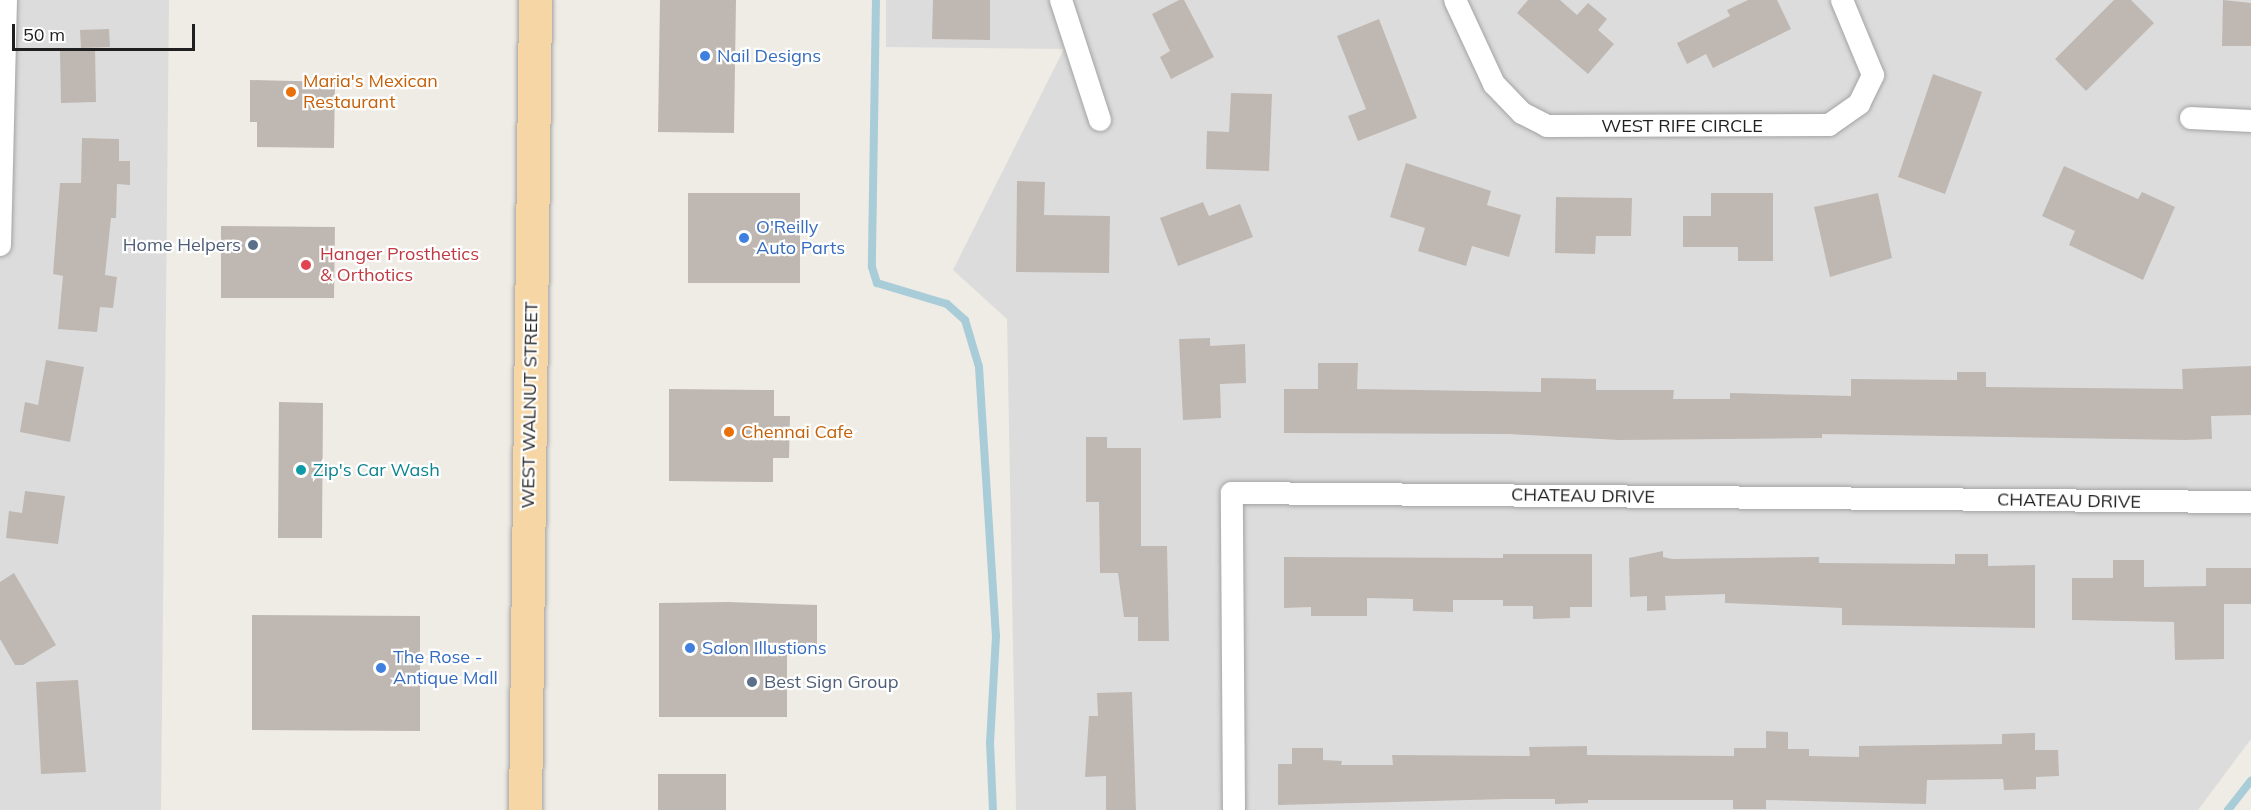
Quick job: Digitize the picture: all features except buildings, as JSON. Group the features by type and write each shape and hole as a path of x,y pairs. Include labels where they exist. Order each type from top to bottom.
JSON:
{"main road":[{"name":"WEST WALNUT STREET","path":"525,810 535,0"}],"street":[{"path":"0,245 6,0"},
{"path":"1061,0 1100,120"},
{"name":"WEST RIFE CIRCLE","path":"1455,0 1494,84 1522,113 1547,126 1829,125 1860,104 1873,75 1842,0"},
{"path":"2191,118 2251,121"},
{"name":"CHATEAU DRIVE","path":"1234,810 1232,493 2251,502"}],"shaded area":[{"path":"0,0 169,0 161,810 0,810"},
{"path":"886,0 2251,0 2251,739 2198,810 1016,810 1007,319 953,270 1064,49 886,47"}],"waterway":[{"path":"876,0 872,267 877,283 947,304 965,320 979,367 996,636 990,742 993,810"},
{"path":"2228,810 2251,781"}],"place":[{"name":"Nail Designs","path":"705,56"},
{"name":"Maria's Mexican Restaurant","path":"291,92"},
{"name":"O'Reilly Auto Parts","path":"744,238"},
{"name":"Home Helpers","path":"253,245"},
{"name":"Hanger Prosthetics & Orthotics","path":"306,265"},
{"name":"Chennai Cafe","path":"729,432"},
{"name":"Zip's Car Wash","path":"301,470"},
{"name":"Salon Illustions","path":"690,648"},
{"name":"The Rose - Antique Mall","path":"381,668"},
{"name":"Best Sign Group","path":"752,682"}]}
